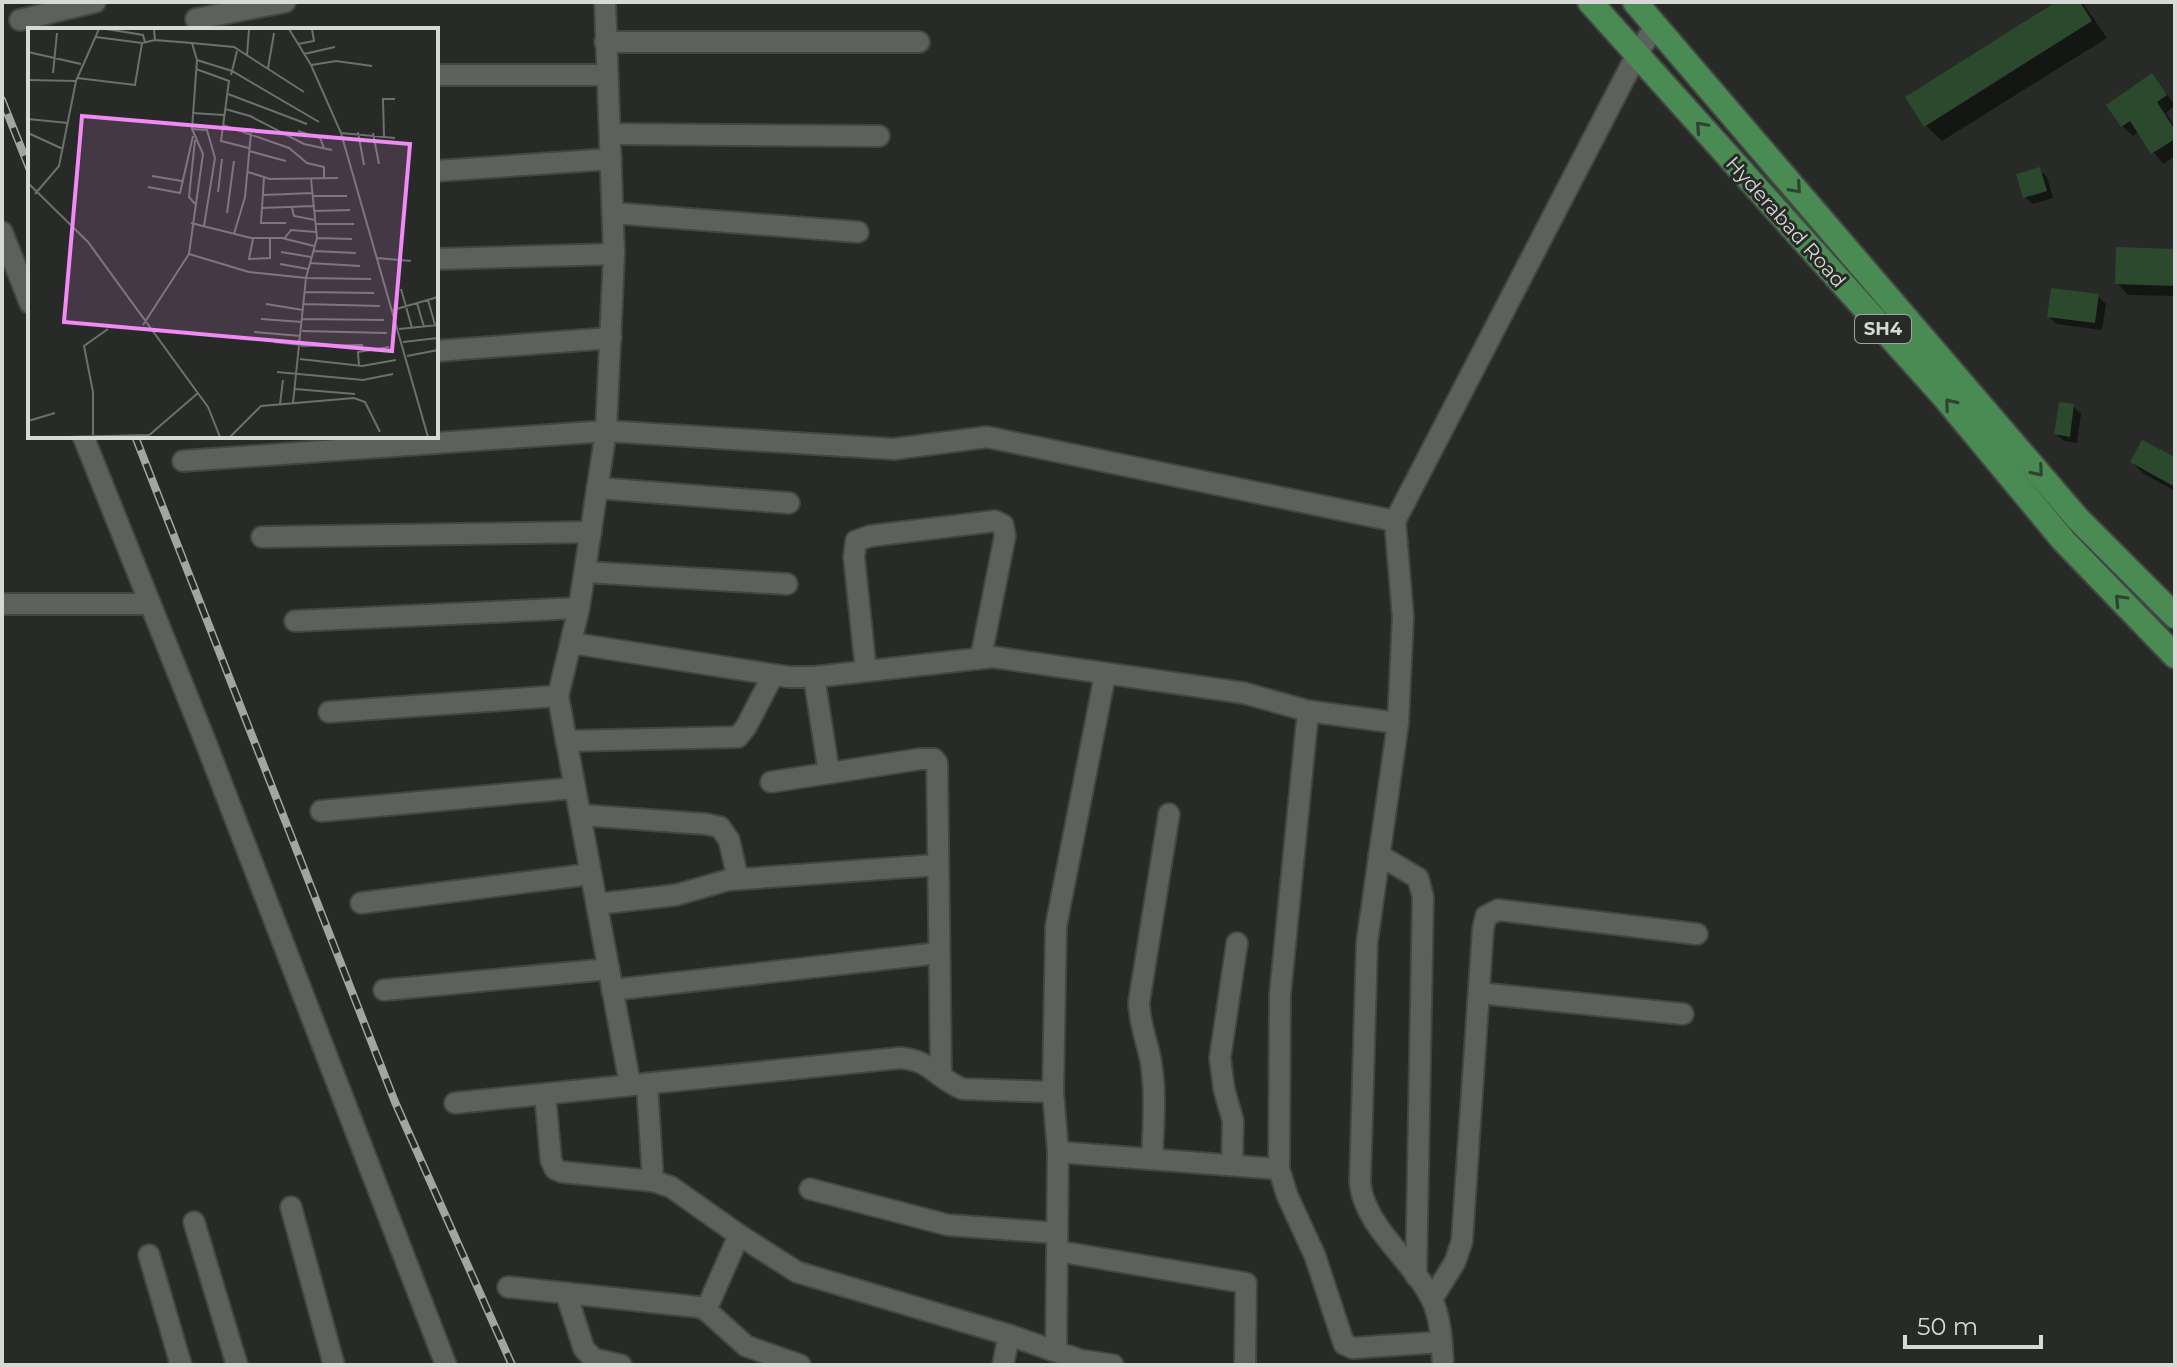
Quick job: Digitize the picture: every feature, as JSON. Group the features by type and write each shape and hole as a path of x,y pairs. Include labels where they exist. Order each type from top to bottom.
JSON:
{"main road":[{"name":"Hyderabad Road","path":"1590,2 1946,399 2063,540 2175,656"},
{"name":"Hyderabad Road","path":"1635,2 2078,519 2175,616"}],"street":[{"path":"20,20 95,2"},
{"path":"196,19 285,2"},
{"path":"605,2 614,254 606,431 579,608 558,696 610,980 638,1084 653,1181"},
{"path":"1443,1365 1432,1299 1364,1204 1360,1183 1367,942 1398,723 1403,617 1395,521 1636,56 1655,26"},
{"path":"605,42 919,42"},
{"path":"438,75 606,75"},
{"path":"610,134 879,136"},
{"path":"438,171 611,159"},
{"path":"613,213 858,232"},
{"path":"2,232 10,274 28,300"},
{"path":"438,259 614,254"},
{"path":"438,351 611,338"},
{"path":"183,461 606,431 894,449 987,437 1395,521"},
{"path":"84,438 446,1365"},
{"path":"597,488 789,503"},
{"path":"866,671 854,557 856,541 870,536 995,521 1003,525 1005,536 981,657"},
{"path":"262,537 591,532"},
{"path":"585,572 787,584"},
{"path":"2,604 150,604"},
{"path":"295,621 579,608"},
{"path":"571,643 773,675 814,677 981,657 1244,693 1308,711 1398,723"},
{"path":"566,741 738,737 773,675"},
{"path":"1056,1351 1058,1152 1053,1092 1056,926 1105,675"},
{"path":"814,677 829,773"},
{"path":"329,712 558,696"},
{"path":"1308,711 1280,995 1279,1169 1287,1195 1315,1256 1344,1344 1353,1348 1441,1342"},
{"path":"771,782 934,759 939,770 937,865 941,1075"},
{"path":"321,811 575,788"},
{"path":"1152,1159 1153,1076 1139,1016 1139,1002 1169,814"},
{"path":"581,815 720,827 729,840 738,879"},
{"path":"1379,855 1418,878 1423,897 1416,1276"},
{"path":"597,904 676,895 738,879 937,865"},
{"path":"361,903 591,874"},
{"path":"1432,1299 1455,1262 1462,1241 1483,923 1490,912 1498,910 1697,934"},
{"path":"1232,1165 1233,1121 1220,1058 1237,943"},
{"path":"384,990 610,980 939,953"},
{"path":"1479,993 1683,1014"},
{"path":"455,1103 899,1058 920,1061 963,1089 1053,1092"},
{"path":"545,1094 551,1160 555,1169 569,1174 653,1181 683,1193 739,1235 797,1272 1009,1335 1080,1360 1113,1365"},
{"path":"1058,1152 1279,1169"},
{"path":"810,1189 948,1225 1057,1242 1246,1283 1245,1365"},
{"path":"291,1207 334,1365"},
{"path":"194,1222 237,1365"},
{"path":"706,1310 739,1235"},
{"path":"149,1255 181,1365"},
{"path":"508,1287 706,1310 746,1356 800,1365"},
{"path":"566,1293 588,1356 621,1365"},
{"path":"1003,1365 1009,1335"}],"building":[{"path":"2056,2 2080,2 2092,21 1924,127 1905,97"},
{"path":"2152,73 2167,95 2157,102 2175,130 2175,139 2151,154 2130,121 2121,127 2106,105"},
{"path":"2040,167 2047,191 2023,198 2016,174"},
{"path":"2116,247 2175,249 2175,286 2115,284"},
{"path":"2051,288 2099,294 2095,323 2047,317"},
{"path":"2059,402 2074,404 2070,437 2054,434"},
{"path":"2142,440 2175,457 2175,487 2130,462"}],"railway":[{"path":"2,100 28,165"},
{"path":"136,438 395,1102 512,1365"}]}
